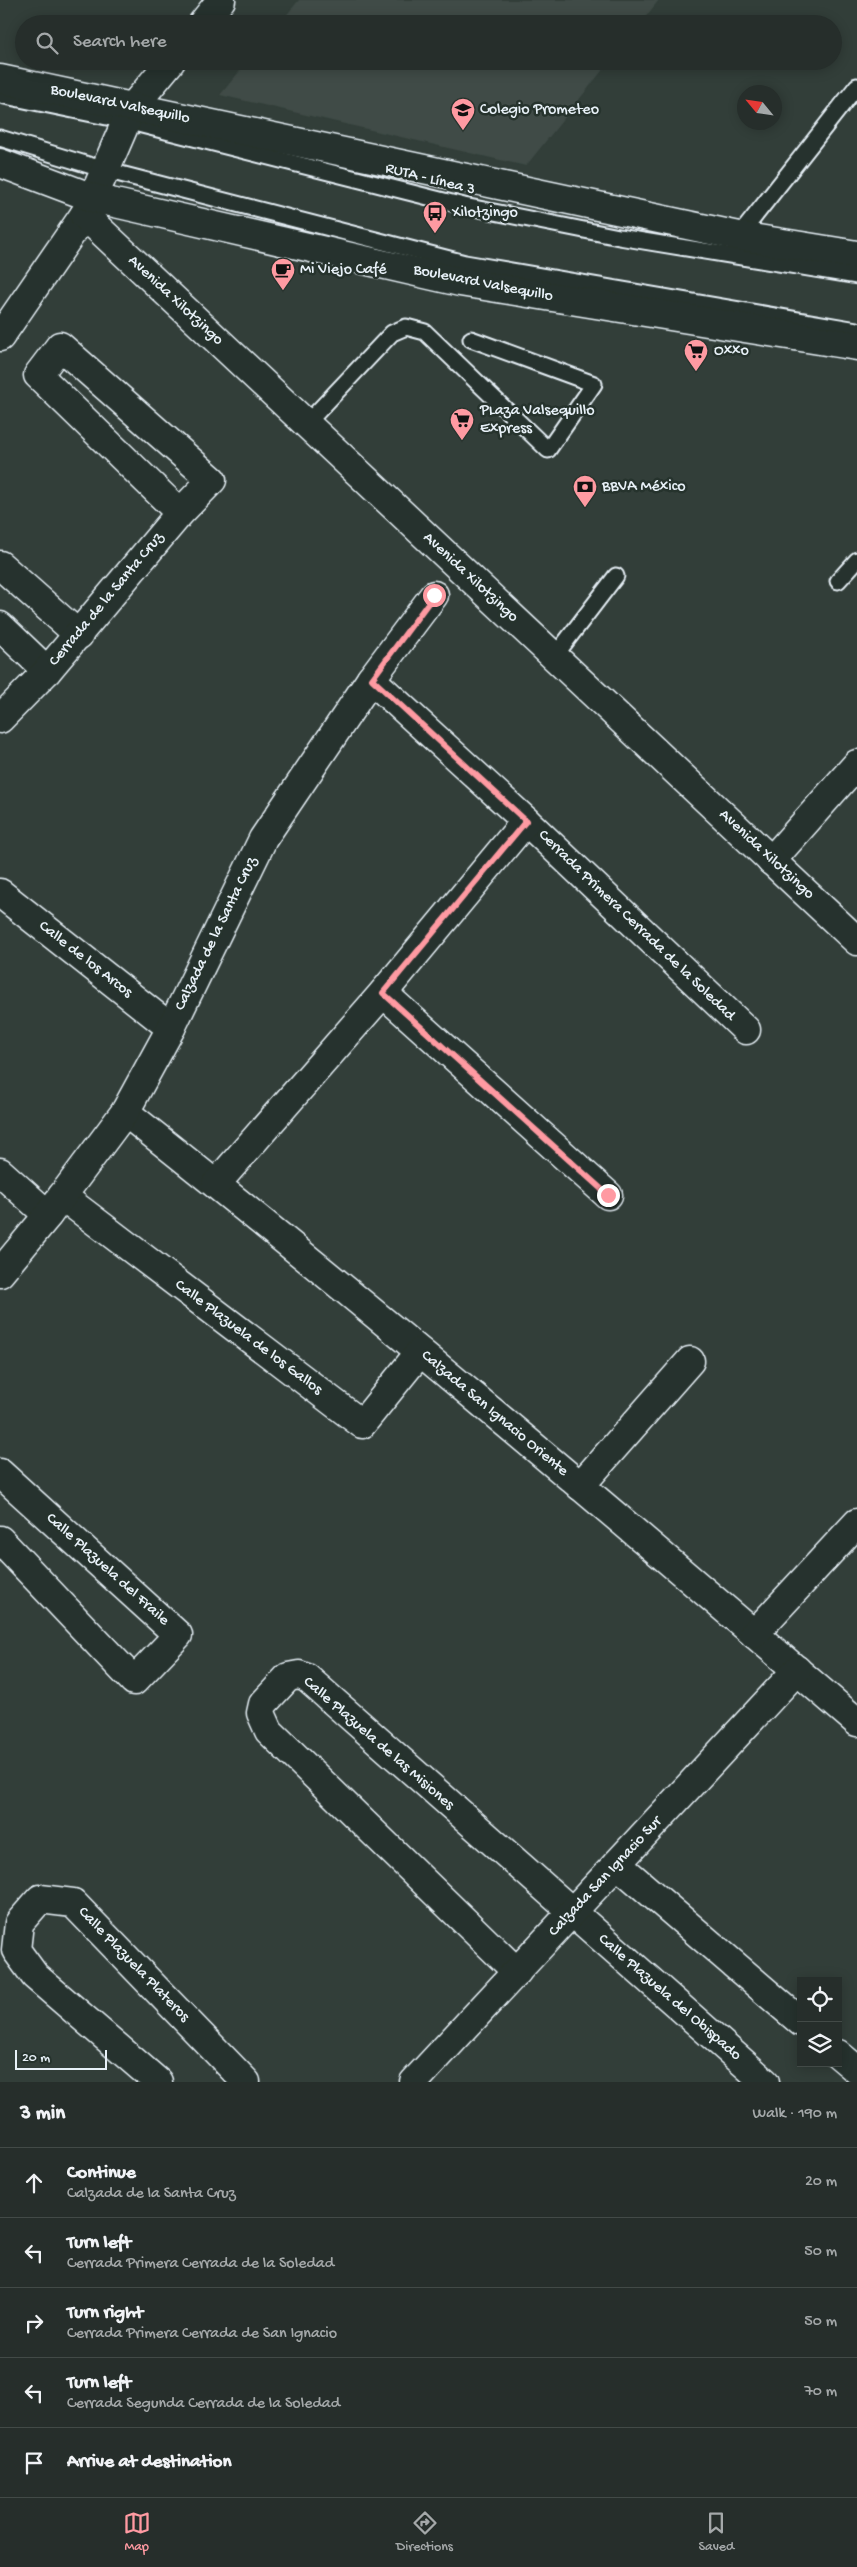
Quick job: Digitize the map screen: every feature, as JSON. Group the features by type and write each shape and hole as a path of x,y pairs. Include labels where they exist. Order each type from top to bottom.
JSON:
{"street":[{"path":"209,15 221,0"},
{"path":"0,337 89,206 129,114 164,70"},
{"name":"Boulevard Valsequillo","path":"0,79 129,114 739,236 857,255"},
{"name":"Boulevard Valsequillo","path":"0,164 89,206 460,282 857,346"},
{"name":"Avenida Xilotzingo","path":"89,206 306,424 857,941"},
{"name":"Cerrada de la Santa Cruz","path":"0,719 79,635 180,512 212,480 60,346 38,375 180,512"},
{"path":"0,565 79,635"},
{"name":"Calzada de la Santa Cruz","path":"0,1273 55,1206 124,1112 171,1028 263,839 372,679 434,595"},
{"path":"0,626 47,671"},
{"name":"Cerrada Primera Cerrada de la Soledad","path":"372,679 526,821 746,1030"},
{"path":"772,861 857,764"},
{"path":"216,1184 383,993 526,821"},
{"name":"Calle de los Arcos","path":"0,892 171,1028"},
{"path":"383,993 608,1195"},
{"name":"Calzada San Ignacio Oriente","path":"124,1112 216,1184 420,1352 857,1722"},
{"path":"0,1172 55,1206"},
{"name":"Calle Plazuela de los Gallos","path":"55,1206 362,1424 420,1352"},
{"path":"580,1486 690,1361"},
{"name":"Calle Plazuela del Fraile","path":"0,1473 178,1636 134,1681 0,1540"},
{"path":"754,1634 857,1523"},
{"name":"Calzada San Ignacio Sur","path":"414,2082 797,1670"},
{"name":"Calle Plazuela de las Misiones","path":"516,1972 269,1731 261,1713 262,1704 288,1677 300,1675 307,1678 572,1913"},
{"path":"617,1864 797,2019"},
{"name":"Calle Plazuela Plateros","path":"158,2082 35,1976 16,1950 19,1923 40,1899 73,1903 246,2082"},
{"name":"Calle Plazuela del Obispado","path":"572,1913 766,2082"},
{"path":"842,2057 857,2070"}],"lane":[{"path":"739,236 857,86"},
{"name":"RUTA - Línea 3","path":"0,95 129,114 464,206 619,237 857,276"},
{"path":"0,138 105,170 466,263 857,330"},
{"path":"306,424 392,334 406,328 425,332 548,450 594,384 472,339"},
{"path":"838,582 857,560"},
{"path":"554,657 616,576"}],"shaded area":[{"path":"299,0 659,0 647,15 286,15"},
{"name":"Colegio Prometeo","path":"241,70 603,70 526,166 220,95"}],"place":[{"name":"Colegio Prometeo","path":"463,131"},
{"name":"Xilotzingo","path":"435,234"},
{"name":"Mi Viejo Café","path":"283,291"},
{"name":"Oxxo","path":"696,372"},
{"name":"PLaza Valsequillo Express","path":"462,441"},
{"name":"BBVA México","path":"585,508"}],"route":[{"path":"434,595 372,679 526,821 383,993 608,1195"}]}
